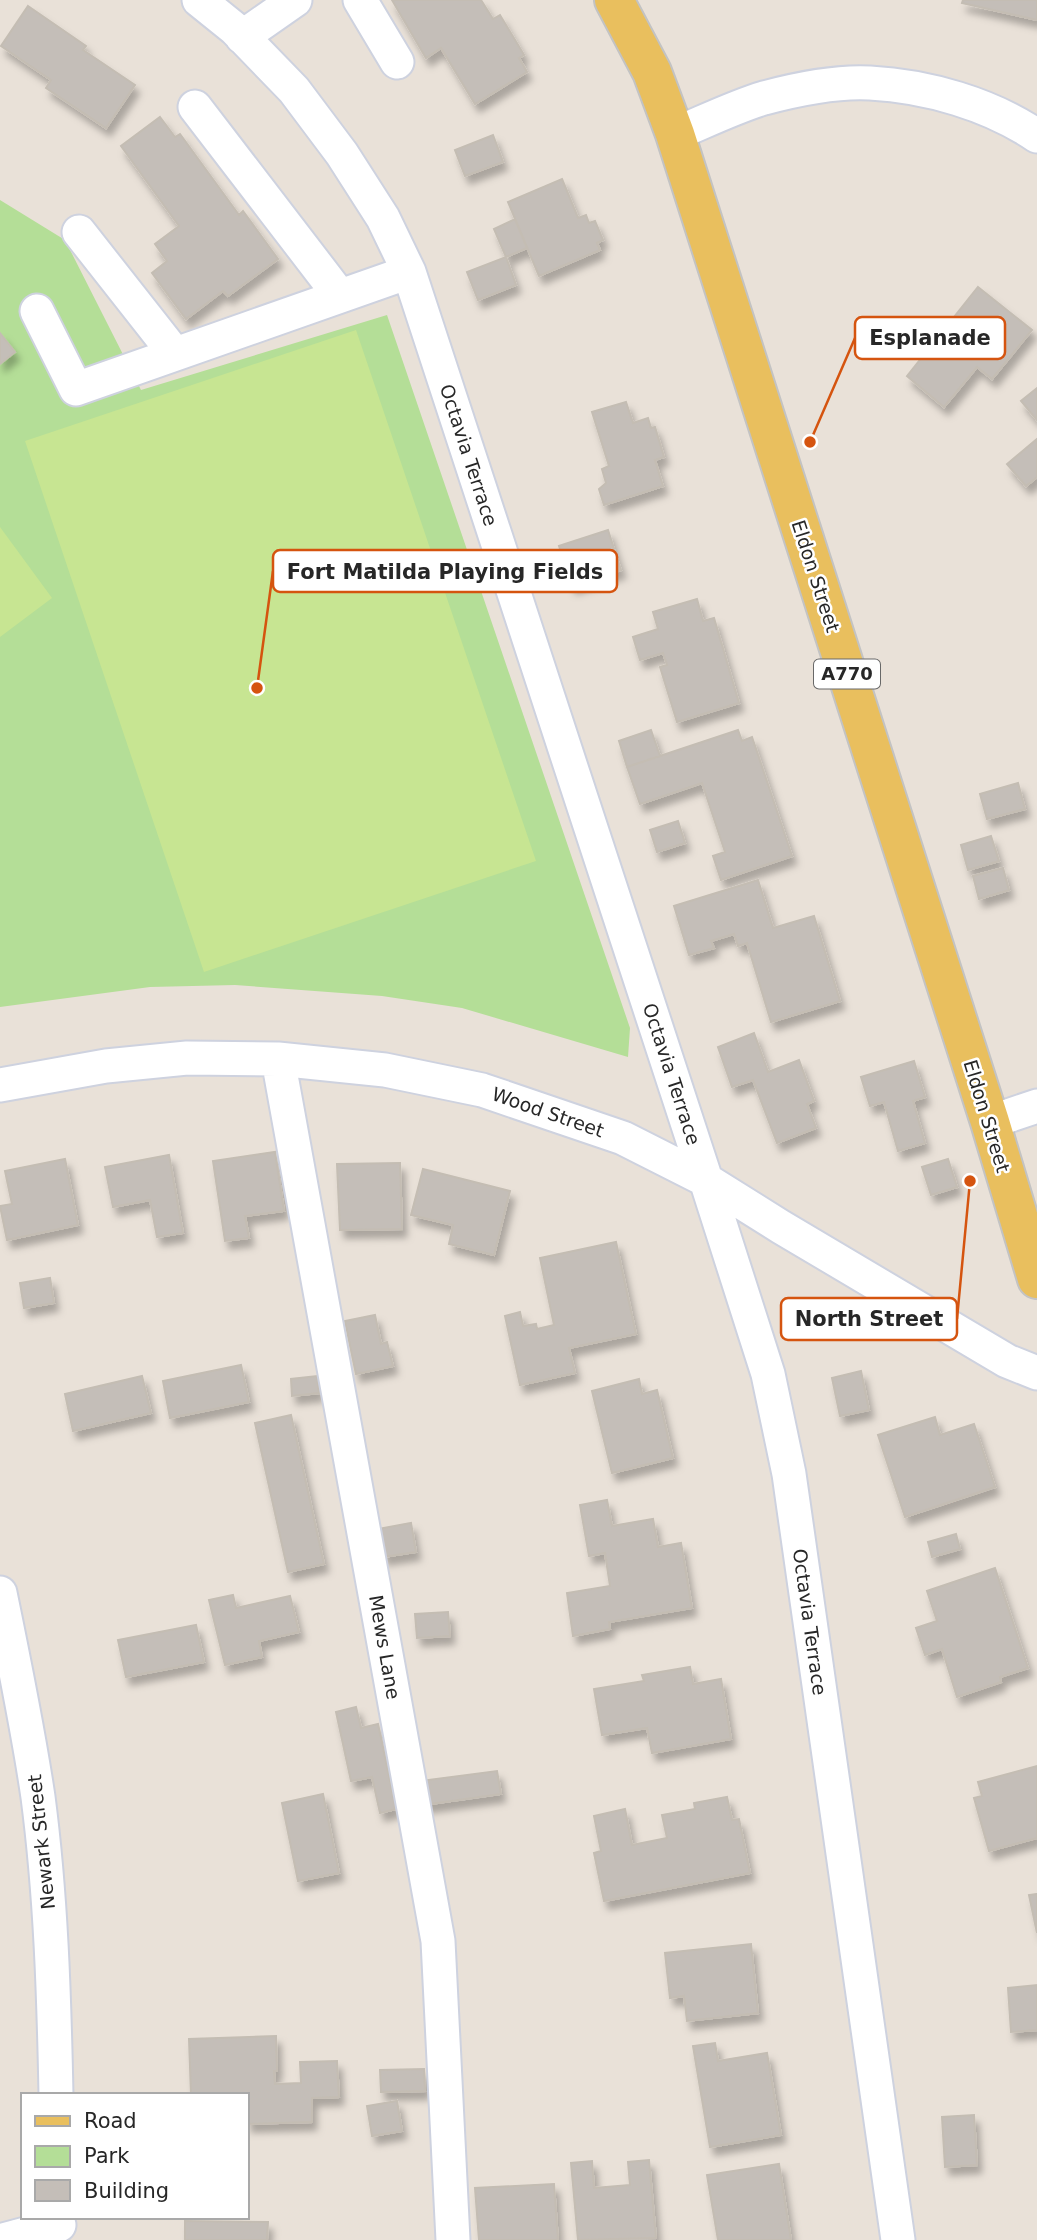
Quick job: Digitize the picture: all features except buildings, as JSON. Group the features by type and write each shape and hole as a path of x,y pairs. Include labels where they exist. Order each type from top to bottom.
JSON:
{"main road":[{"name":"Eldon Street","path":"614,0 652,72 675,134 990,1122 1037,1279"}],"street":[{"name":"Octavia Terrace","path":"199,0 242,37 295,90 342,154 383,218 409,272 768,1374 789,1474 898,2240"},
{"path":"242,37 295,0"},
{"path":"360,0 397,62"},
{"path":"675,134 762,99 816,86 869,82 916,89 971,103 1022,126 1037,136"},
{"path":"195,107 340,296"},
{"path":"79,232 175,354"},
{"path":"37,311 76,389 409,272"},
{"name":"Wood Street","path":"0,1085 106,1066 187,1058 278,1059 385,1070 482,1090 623,1138 706,1180 1007,1361 1037,1373"},
{"name":"Mews Lane","path":"278,1059 438,1941 453,2240"},
{"path":"990,1122 1037,1106"},
{"name":"Newark Street","path":"0,1593 41,1821 48,1890 56,2093"},
{"path":"3,2240 59,2228"}],"green space":[{"path":"0,200 65,240 141,390 387,315 630,1028 628,1057 462,1008 382,996 235,985 150,987 0,1007"},
{"path":"356,330 536,861 204,972 25,441"},
{"path":"0,527 52,598 0,637"}],"place":[{"name":"Esplanade","path":"810,442"},
{"name":"Fort Matilda Playing Fields","path":"257,688"},
{"name":"North Street","path":"970,1181"}]}
